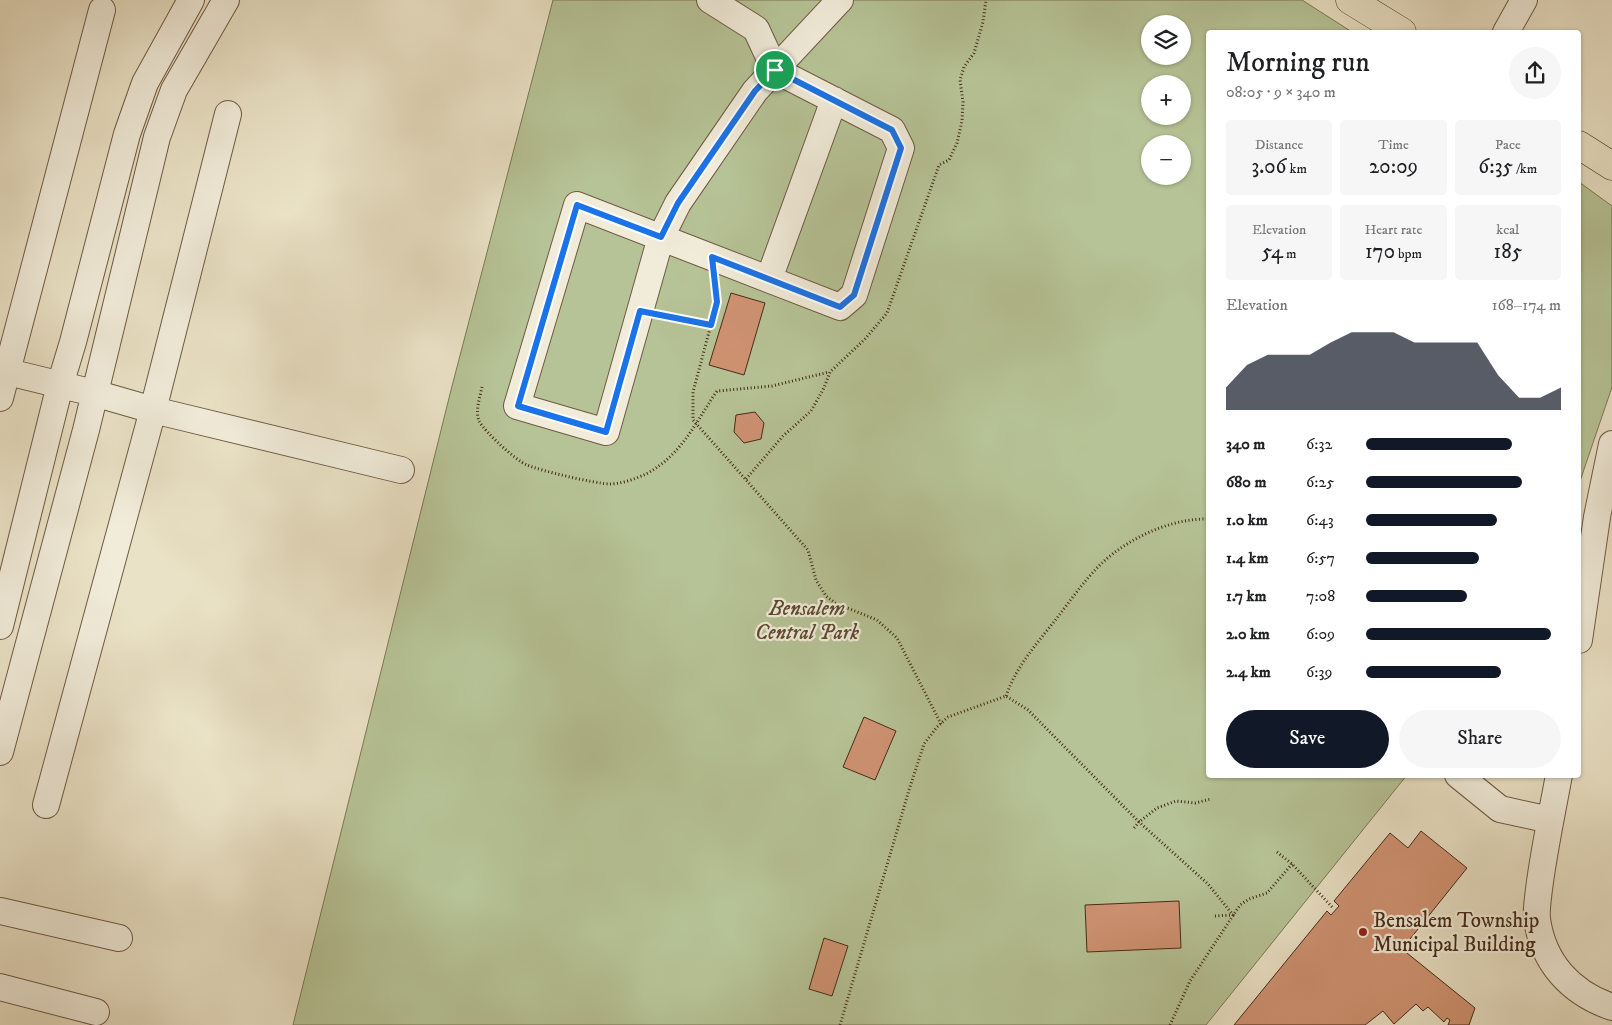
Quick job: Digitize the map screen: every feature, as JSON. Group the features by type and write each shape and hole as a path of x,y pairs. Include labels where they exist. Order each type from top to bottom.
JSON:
{"main road":[{"path":"1350,0 1399,30"},
{"path":"1581,146 1612,166"}],"street":[{"path":"0,626 60,385 127,134 145,83 191,0"},
{"path":"0,752 94,393 157,137 174,90 226,0"},
{"path":"710,0 756,29 775,70 892,130 901,148 854,295 840,307 661,237 577,205 518,406 606,432 661,237 678,203 755,91 775,70 840,0"},
{"path":"1507,30 1524,0"},
{"path":"0,398 3,371 102,10"},
{"path":"769,279 834,100"},
{"path":"46,805 153,410 228,114"},
{"path":"3,371 94,393 153,410 401,470"},
{"path":"1581,626 1597,517 1612,444"},
{"path":"1462,778 1500,808 1550,820"},
{"path":"1558,778 1542,867 1537,917 1542,944 1562,977 1594,1001 1612,1007"},
{"path":"0,911 119,938"},
{"path":"0,988 96,1012"}],"path":[{"path":"712,257 717,302 693,392 694,420 808,550 816,580 826,596 835,603 877,620 897,638 941,724"},
{"path":"640,311 711,325"},
{"path":"482,387 477,409 479,421 508,451 526,465 609,484 626,482 646,474 673,454 698,425 718,392 772,386 830,372"},
{"path":"1006,696 1011,680 1023,661 1101,564 1126,544 1160,528 1206,519"},
{"path":"840,1025 924,744 948,718 1006,696"},
{"path":"1006,696 1028,710 1139,822 1208,884 1233,915"},
{"path":"1134,828 1157,808 1176,801 1195,803 1211,799"},
{"path":"1277,852 1292,864 1333,908"},
{"path":"1170,1025 1190,981 1240,905 1249,899 1267,894 1292,864"},
{"path":"1214,916 1233,915"}],"green space":[{"name":"Bensalem Central Park","path":"553,0 1302,0 1349,30 1206,30 1206,778 1405,778 1206,1025 293,1025 451,390"},
{"path":"1581,183 1612,206 1612,387 1581,478"}],"building":[{"path":"731,293 765,303 744,375 709,365"},
{"path":"755,412 764,423 761,439 744,443 734,432 736,415"},
{"path":"864,717 896,731 875,780 843,767"},
{"name":"Bensalem Township Municipal Building","path":"1421,831 1467,868 1402,949 1475,1008 1469,1025 1448,1025 1450,1020 1447,1018 1444,1022 1428,1007 1423,1011 1416,1004 1394,1024 1383,1011 1365,1025 1234,1025 1327,911 1331,915 1339,906 1334,901 1390,833 1408,848"},
{"path":"1179,901 1181,948 1087,952 1085,905"},
{"path":"824,938 848,946 832,996 809,989"}],"place":[{"name":"Bensalem Township Municipal Building","path":"1363,932"}],"route":[{"path":"775,70 892,130 901,148 854,295 840,307 712,257 717,302 711,325 640,311 606,432 518,406 577,205 661,237 678,203 755,91 775,70"}]}
